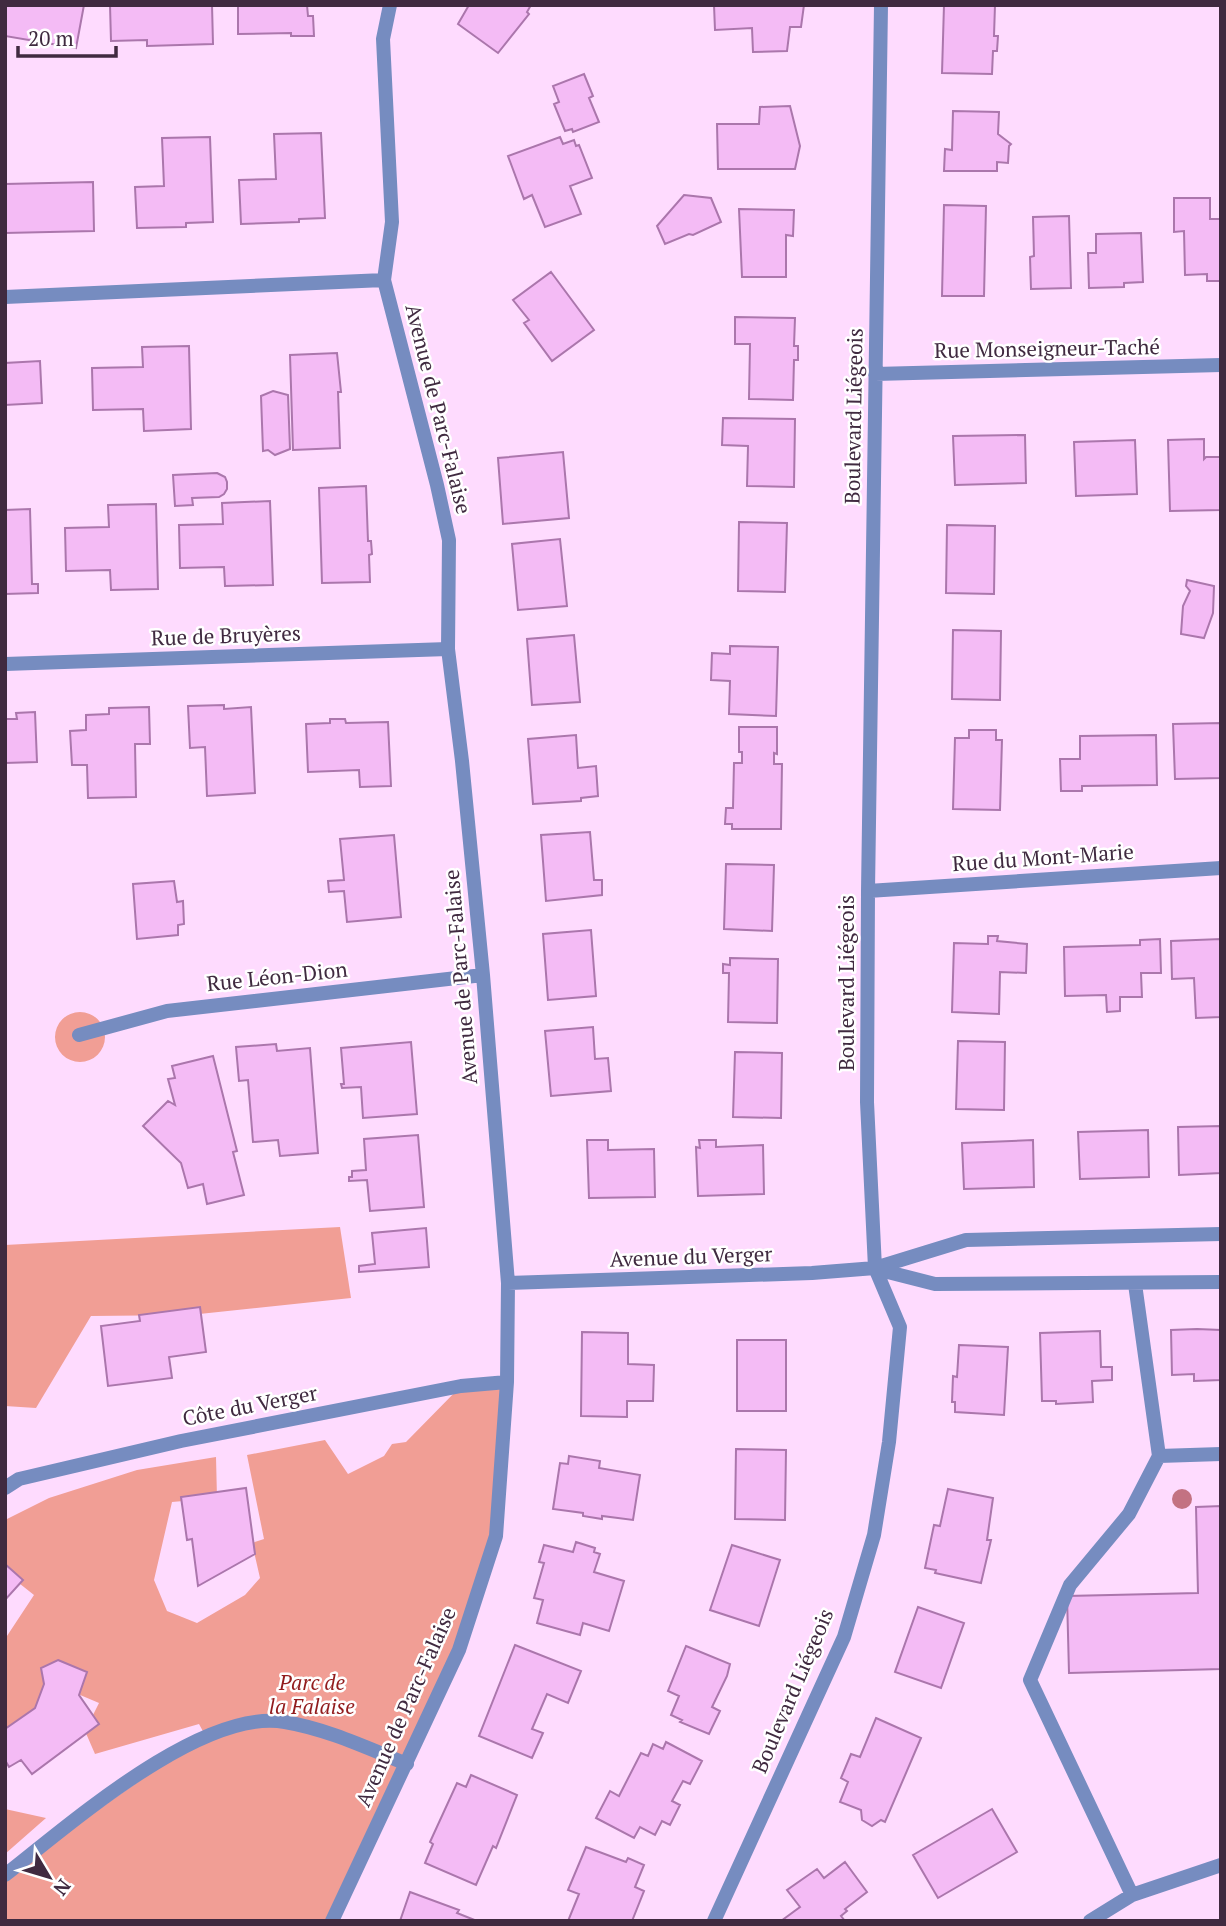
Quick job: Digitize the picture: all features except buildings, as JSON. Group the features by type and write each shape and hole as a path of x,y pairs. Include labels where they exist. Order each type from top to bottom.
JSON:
{"street":[{"name":"Avenue de Parc-Falaise","path":"332,1921 459,1650 496,1536 507,1382 508,1283 483,975 448,649 449,540 384,280 392,222 383,38 390,5"},
{"name":"Boulevard Liégeois","path":"714,1921 844,1637 874,1535 890,1442 900,1326 875,1268 867,1102 881,5"},
{"path":"5,297 384,280"},
{"name":"Rue Monseigneur-Taché","path":"875,374 1221,365"},
{"name":"Rue de Bruyères","path":"5,664 448,649"},
{"name":"Rue du Mont-Marie","path":"868,891 1221,868"},
{"name":"Rue Léon-Dion","path":"79,1035 167,1011 483,975"},
{"name":"Avenue du Verger","path":"508,1283 812,1273 875,1268 966,1240 1221,1234"},
{"name":"Avenue du Verger","path":"875,1268 935,1284 1221,1282"},
{"path":"1132,1895 1030,1680 1070,1585 1129,1514 1159,1456 1135,1284"},
{"name":"Côte du Verger","path":"5,1488 19,1479 181,1441 461,1386 507,1382"},
{"path":"1159,1456 1221,1454"},
{"path":"5,1875 94,1806 147,1770 205,1736 246,1722 284,1721 343,1739 407,1764"},
{"path":"1090,1921 1132,1895 1221,1865"}],"green space":[{"path":"80,1012 97,1020 105,1037 97,1054 80,1062 63,1054 55,1037 63,1020"},
{"path":"340,1227 351,1298 190,1315 91,1316 36,1408 5,1406 5,1245"},
{"name":"Parc de la Falaise","path":"507,1382 496,1536 459,1650 332,1921 5,1921 5,1875 205,1735 199,1724 95,1754 85,1731 99,1703 59,1686 5,1735 5,1639 34,1595 5,1572 5,1520 49,1498 137,1470 216,1457 217,1498 172,1502 154,1580 167,1611 197,1623 245,1595 260,1578 252,1543 264,1539 247,1455 325,1440 348,1474 384,1456 392,1444 406,1442 461,1386"},
{"path":"5,1809 46,1818 5,1854"}]}
